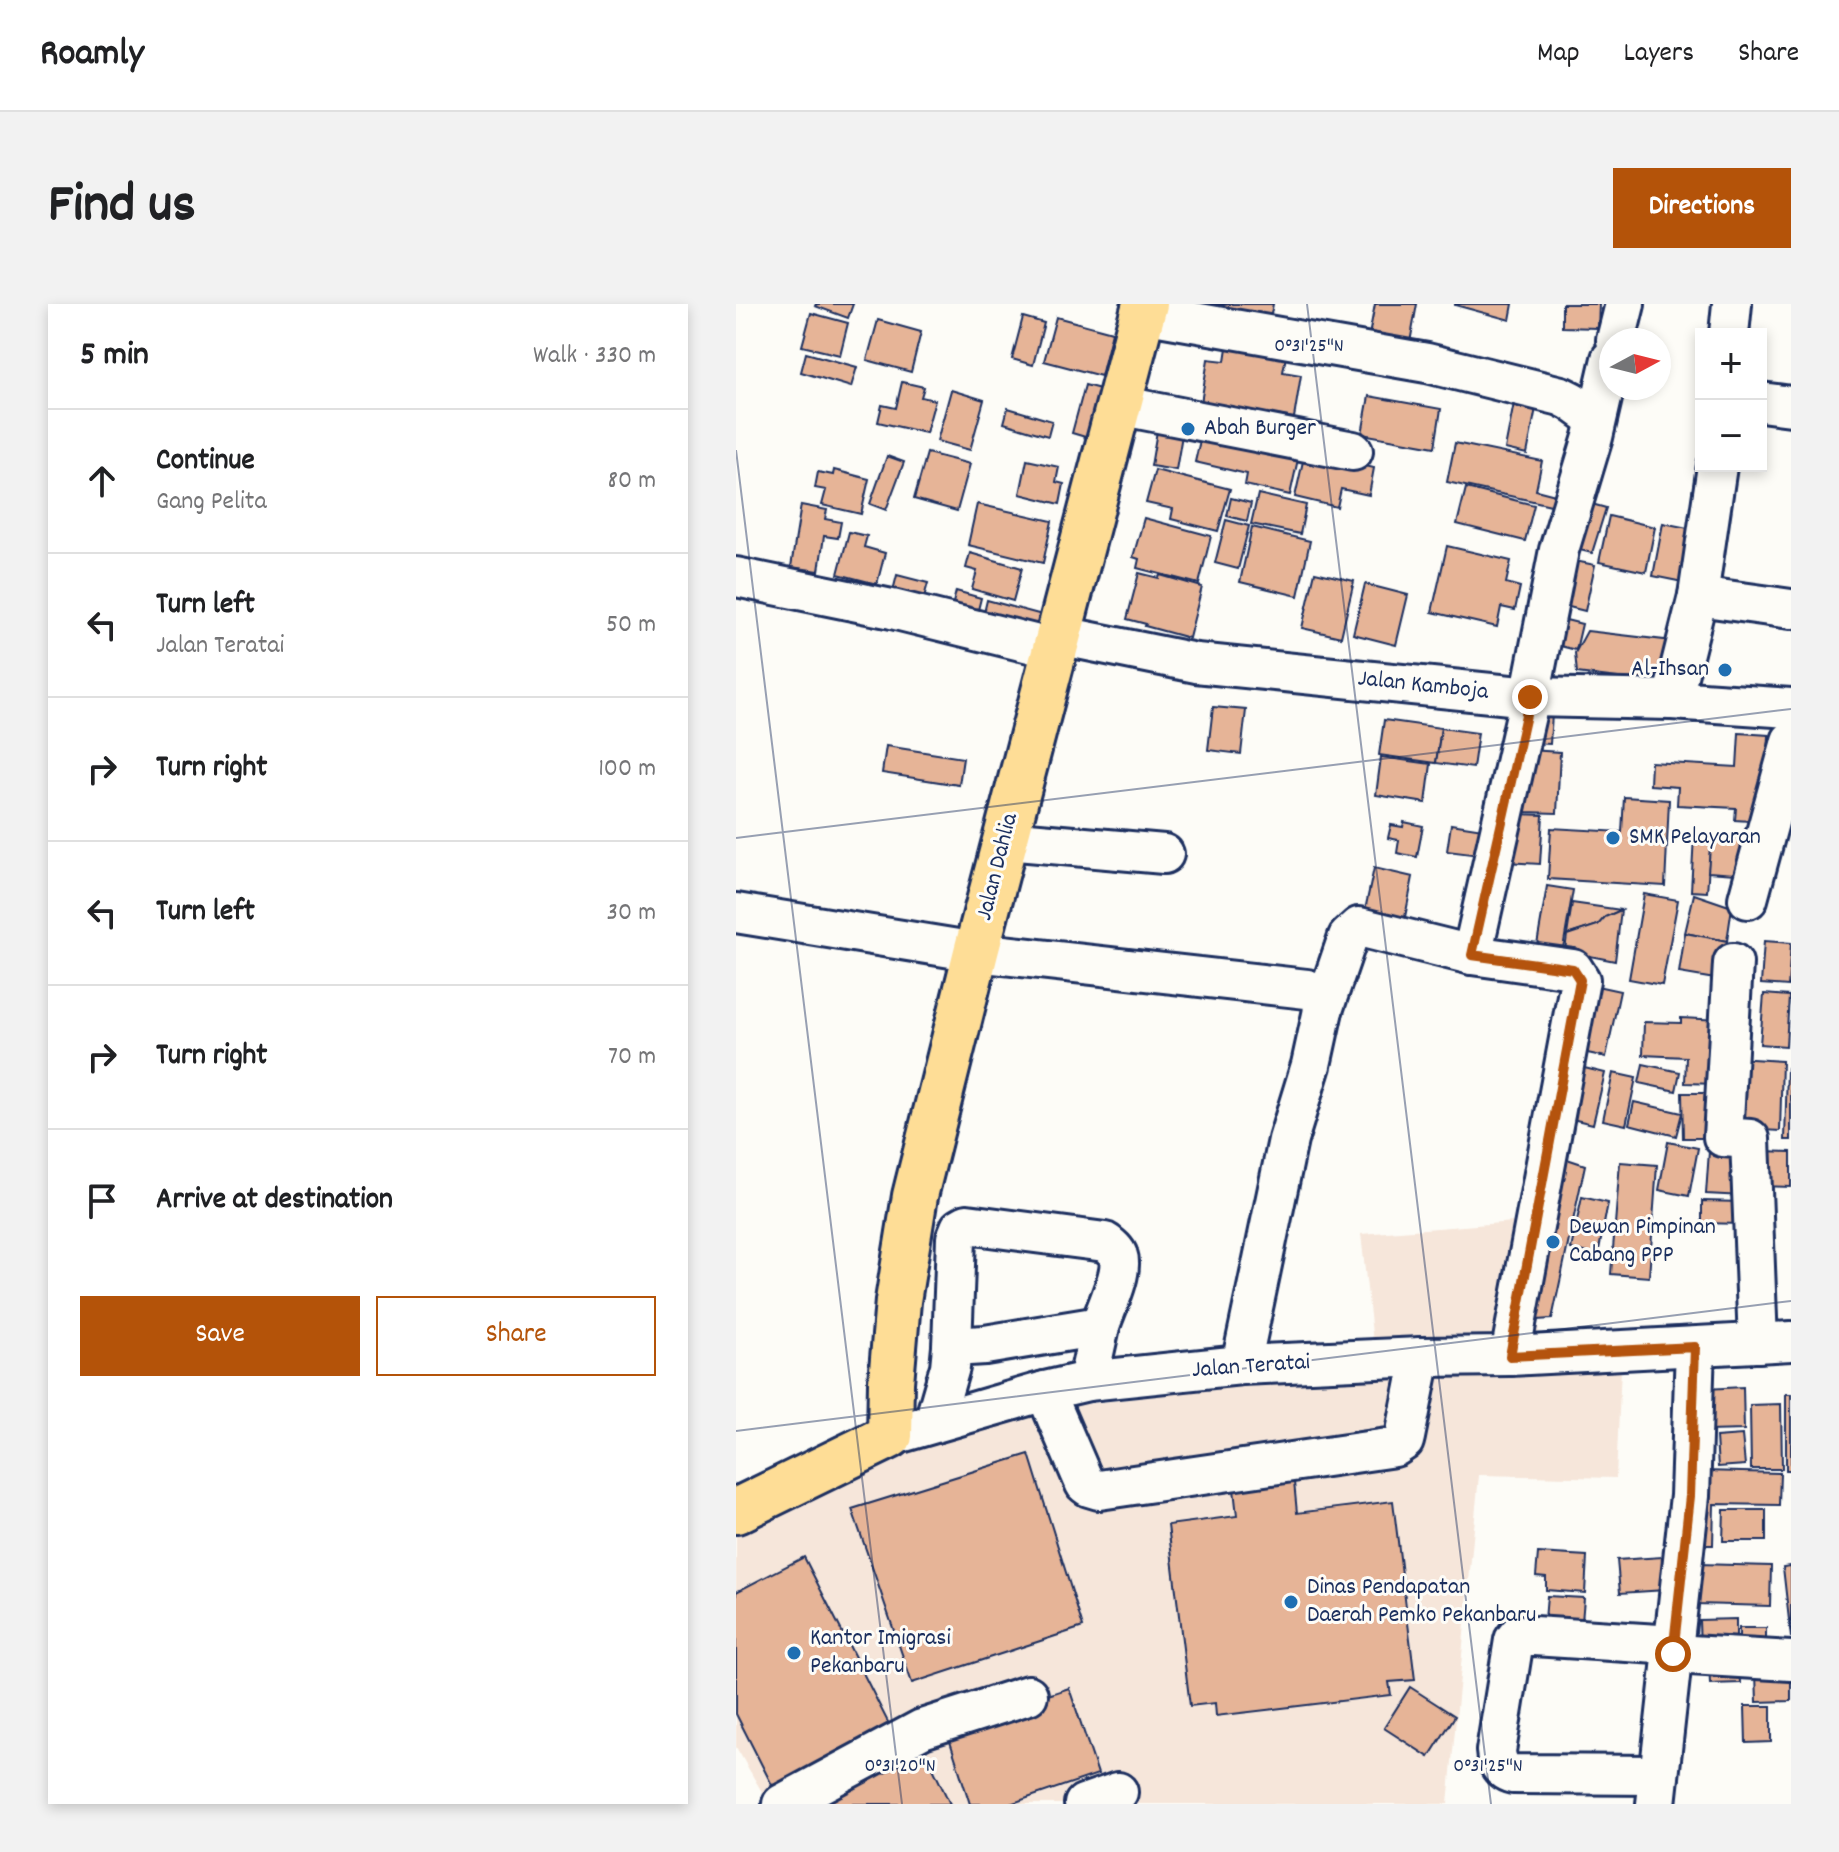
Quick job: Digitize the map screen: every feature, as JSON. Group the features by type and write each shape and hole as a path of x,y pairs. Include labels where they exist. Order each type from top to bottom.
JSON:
{"main road":[{"name":"Jalan Dahlia","path":"890,1436 898,1301 915,1196 1144,309"},
{"name":"Jalan Teratai","path":"736,1511 890,1436"}],"street":[{"path":"1619,328 1625,304"},
{"path":"1730,328 1732,304"},
{"path":"1144,309 1427,363 1561,396 1596,419"},
{"path":"1472,955 1530,697 1559,550 1593,437 1601,400"},
{"path":"1767,403 1791,406"},
{"path":"1118,405 1353,451"},
{"path":"1672,700 1698,596 1716,472"},
{"name":"Jalan Kamboja","path":"736,577 1056,642 1196,663 1530,697 1672,700 1791,708"},
{"path":"1698,596 1791,609"},
{"path":"1748,899 1791,741"},
{"path":"1005,840 1164,854"},
{"path":"736,913 976,952 1307,989 1315,991 1322,1000 1323,1010"},
{"path":"1241,1365 1288,1140 1311,1065 1323,1010 1348,937 1359,927 1472,955 1573,969 1580,980 1510,1356"},
{"path":"1733,963 1723,1137 1750,1139 1774,1342"},
{"path":"934,1422 950,1367 956,1238 960,1228 967,1224 1105,1242 1114,1249 1119,1258 1119,1270 1100,1326 1088,1381"},
{"path":"952,1347 985,1345 1100,1326"},
{"name":"Jalan Teratai","path":"890,1436 1088,1381 1241,1365 1510,1356 1774,1342"},
{"path":"1695,1347 1690,1496 1674,1650 1657,1790 1513,1774 1500,1768 1496,1760 1514,1640 1518,1635 1674,1650 1791,1661"},
{"path":"1045,1391 1085,1484 1099,1490 1395,1447 1404,1441 1421,1357"},
{"path":"782,1804 922,1729 1028,1695"}],"shaded area":[{"path":"1527,1221 1541,1352 1622,1345 1616,1478 1479,1475 1448,1804 769,1804 736,1747 736,1529 892,1454 1051,1408 1376,1370 1361,1234"}],"building":[{"path":"816,304 853,304 848,318"},
{"path":"1210,304 1273,304 1267,334 1207,322"},
{"path":"1375,304 1417,304 1407,359 1366,351"},
{"path":"1455,304 1513,304 1510,320"},
{"path":"1562,304 1599,304 1598,328 1562,327"},
{"path":"811,313 848,323 840,355 802,346"},
{"path":"1023,317 1044,323 1033,365 1012,359"},
{"path":"1056,317 1112,332 1101,376 1044,361"},
{"path":"878,320 921,332 911,372 867,360"},
{"path":"1228,341 1287,351 1283,372 1301,375 1294,418 1201,403 1208,359 1225,361"},
{"path":"806,353 857,367 851,387 801,372"},
{"path":"902,382 924,387 921,397 935,400 926,433 878,422 882,405 896,408"},
{"path":"1085,385 1115,393 1102,442 1072,433"},
{"path":"951,390 984,400 970,450 937,441"},
{"path":"1369,396 1441,409 1435,447 1362,434"},
{"path":"1514,403 1536,408 1527,454 1505,449"},
{"path":"1008,408 1052,421 1048,436 1004,423"},
{"path":"1158,425 1183,429 1176,470 1151,466"},
{"path":"1203,427 1300,450 1290,495 1245,485 1247,474 1195,462"},
{"path":"1455,443 1542,461 1536,490 1563,497 1560,507 1447,482"},
{"path":"1305,452 1374,468 1369,495 1341,489 1337,507 1295,497"},
{"path":"927,453 970,464 957,511 914,499"},
{"path":"887,456 904,462 886,510 870,504"},
{"path":"1027,460 1059,467 1056,482 1064,484 1060,504 1020,494"},
{"path":"834,470 869,479 861,514 822,505 826,490 815,488 818,472 833,475"},
{"path":"1155,470 1230,489 1218,531 1171,519 1173,509 1146,503"},
{"path":"1466,488 1534,505 1525,541 1457,524"},
{"path":"1258,494 1306,505 1300,534 1251,524"},
{"path":"1231,498 1251,503 1247,521 1227,516"},
{"path":"1581,501 1606,508 1592,553 1568,547"},
{"path":"977,504 1052,521 1043,563 968,545"},
{"path":"801,505 827,510 825,519 841,522 838,538 824,536 819,571 791,567"},
{"path":"1609,516 1655,527 1646,572 1599,562"},
{"path":"1144,518 1211,536 1199,584 1137,568 1139,559 1133,557"},
{"path":"1226,520 1249,526 1238,569 1215,563"},
{"path":"1663,523 1698,530 1688,583 1653,576"},
{"path":"1252,527 1310,541 1298,596 1240,582"},
{"path":"849,532 867,536 864,547 885,553 877,584 838,574"},
{"path":"1447,546 1511,561 1506,583 1520,587 1515,610 1501,607 1497,627 1432,612"},
{"path":"970,553 1022,568 1013,601 972,589 977,571 966,568"},
{"path":"1575,561 1595,565 1585,611 1565,606"},
{"path":"1315,572 1354,581 1341,637 1302,628"},
{"path":"1139,573 1159,578 1160,575 1202,587 1189,638 1127,619"},
{"path":"897,575 928,583 921,608 891,599"},
{"path":"1365,584 1408,595 1396,645 1353,634"},
{"path":"956,591 981,598 974,626 949,619"},
{"path":"987,600 1046,616 1039,642 981,626"},
{"path":"1554,617 1582,624 1576,650 1548,643"},
{"path":"1587,631 1681,642 1676,685 1577,673 1575,653"},
{"path":"1213,707 1246,710 1241,754 1208,750"},
{"path":"1532,713 1552,714 1550,744 1531,743"},
{"path":"1384,720 1441,728 1436,763 1379,755"},
{"path":"1441,728 1478,733 1473,768 1436,763"},
{"path":"1739,733 1769,735 1765,822 1735,820 1736,808 1677,805 1678,787 1650,785 1651,762 1737,767"},
{"path":"886,746 963,758 959,785 882,773"},
{"path":"1529,750 1560,752 1557,813 1526,812"},
{"path":"1381,757 1431,764 1426,803 1376,795"},
{"path":"1624,797 1669,800 1665,886 1548,879 1551,828 1622,832"},
{"path":"1519,814 1543,815 1540,864 1506,862"},
{"path":"1404,822 1423,826 1417,857 1397,853 1399,840 1388,838 1391,825 1403,827"},
{"path":"1451,824 1483,829 1479,855 1447,851"},
{"path":"1694,835 1711,836 1707,892 1691,891"},
{"path":"1711,836 1753,839 1750,875 1708,872"},
{"path":"1374,868 1413,877 1402,932 1362,924"},
{"path":"1547,886 1573,890 1561,960 1535,956"},
{"path":"1644,894 1678,900 1662,985 1629,979"},
{"path":"1694,894 1732,907 1727,941 1685,933"},
{"path":"1572,903 1621,910 1605,917 1598,925 1567,935"},
{"path":"1621,910 1615,961 1565,951 1567,935 1598,925 1605,917"},
{"path":"1685,933 1727,941 1721,980 1679,973"},
{"path":"1764,941 1791,943 1788,986 1761,984"},
{"path":"1583,983 1620,991 1606,1057 1569,1049"},
{"path":"1764,994 1789,996 1786,1046 1760,1044"},
{"path":"1681,1018 1720,1020 1717,1084 1685,1083 1686,1057 1643,1055 1644,1022 1681,1023"},
{"path":"1736,1058 1782,1061 1780,1131 1734,1128"},
{"path":"1643,1064 1680,1072 1676,1091 1639,1083"},
{"path":"1572,1065 1605,1073 1593,1124 1559,1116"},
{"path":"1787,1068 1791,1069 1791,1140 1785,1140"},
{"path":"1613,1073 1636,1078 1626,1125 1603,1120"},
{"path":"1682,1093 1717,1093 1717,1138 1683,1138"},
{"path":"1634,1102 1682,1113 1676,1136 1629,1124"},
{"path":"1668,1142 1698,1148 1689,1196 1659,1190"},
{"path":"1709,1151 1746,1153 1743,1196 1706,1194"},
{"path":"1764,1151 1791,1152 1791,1187 1763,1186"},
{"name":"Dewan Pimpinan Cabang PPP","path":"1555,1155 1585,1165 1552,1319 1520,1321"},
{"path":"1620,1162 1657,1165 1649,1277 1611,1274"},
{"path":"1582,1197 1608,1203 1598,1255 1571,1249"},
{"path":"1702,1201 1742,1202 1741,1224 1702,1223"},
{"path":"1743,1387 1744,1430 1707,1431 1706,1389"},
{"path":"1786,1394 1791,1394 1791,1470 1786,1470"},
{"path":"1781,1404 1782,1469 1751,1469 1750,1405"},
{"path":"1742,1435 1745,1465 1718,1467 1716,1437"},
{"path":"1029,1454 1083,1627 912,1683 852,1509"},
{"path":"1703,1471 1780,1473 1779,1505 1714,1504 1713,1545 1701,1545"},
{"name":"Dinas Pendapatan Daerah Pemko Pekanbaru","path":"1294,1482 1297,1513 1393,1501 1415,1680 1389,1682 1391,1695 1216,1716 1215,1703 1190,1706 1168,1525 1237,1516 1234,1489"},
{"path":"1724,1510 1766,1510 1766,1541 1723,1541"},
{"path":"1538,1553 1587,1556 1585,1593 1546,1590 1546,1577 1536,1576"},
{"name":"Kantor Imigrasi Pekanbaru","path":"804,1557 891,1728 774,1789 736,1714 736,1592"},
{"path":"1662,1557 1665,1590 1620,1593 1617,1560"},
{"path":"1698,1564 1771,1566 1770,1606 1696,1604"},
{"path":"1791,1566 1791,1638 1783,1567"},
{"path":"1547,1596 1584,1598 1582,1622 1545,1620"},
{"path":"1736,1619 1736,1648 1700,1649 1699,1620"},
{"path":"1739,1628 1766,1628 1766,1649 1739,1649"},
{"path":"1740,1662 1741,1683 1710,1684 1709,1663"},
{"path":"1791,1672 1791,1701 1757,1702 1756,1673"},
{"path":"1410,1687 1455,1716 1429,1757 1384,1728"},
{"path":"1069,1688 1098,1774 1010,1804 970,1804 946,1729"},
{"path":"1745,1706 1771,1706 1771,1742 1746,1743"},
{"path":"922,1745 950,1804 795,1804"}],"place":[{"name":"Abah Burger","path":"1188,429"},
{"name":"Al-Ihsan","path":"1725,670"},
{"name":"SMK Pelayaran","path":"1613,838"},
{"name":"Dewan Pimpinan Cabang PPP","path":"1553,1242"},
{"name":"Dinas Pendapatan Daerah Pemko Pekanbaru","path":"1291,1602"},
{"name":"Kantor Imigrasi Pekanbaru","path":"794,1653"}],"route":[{"path":"1530,697 1472,955 1573,969 1580,980 1510,1356 1695,1347 1690,1496 1673,1654"}]}
